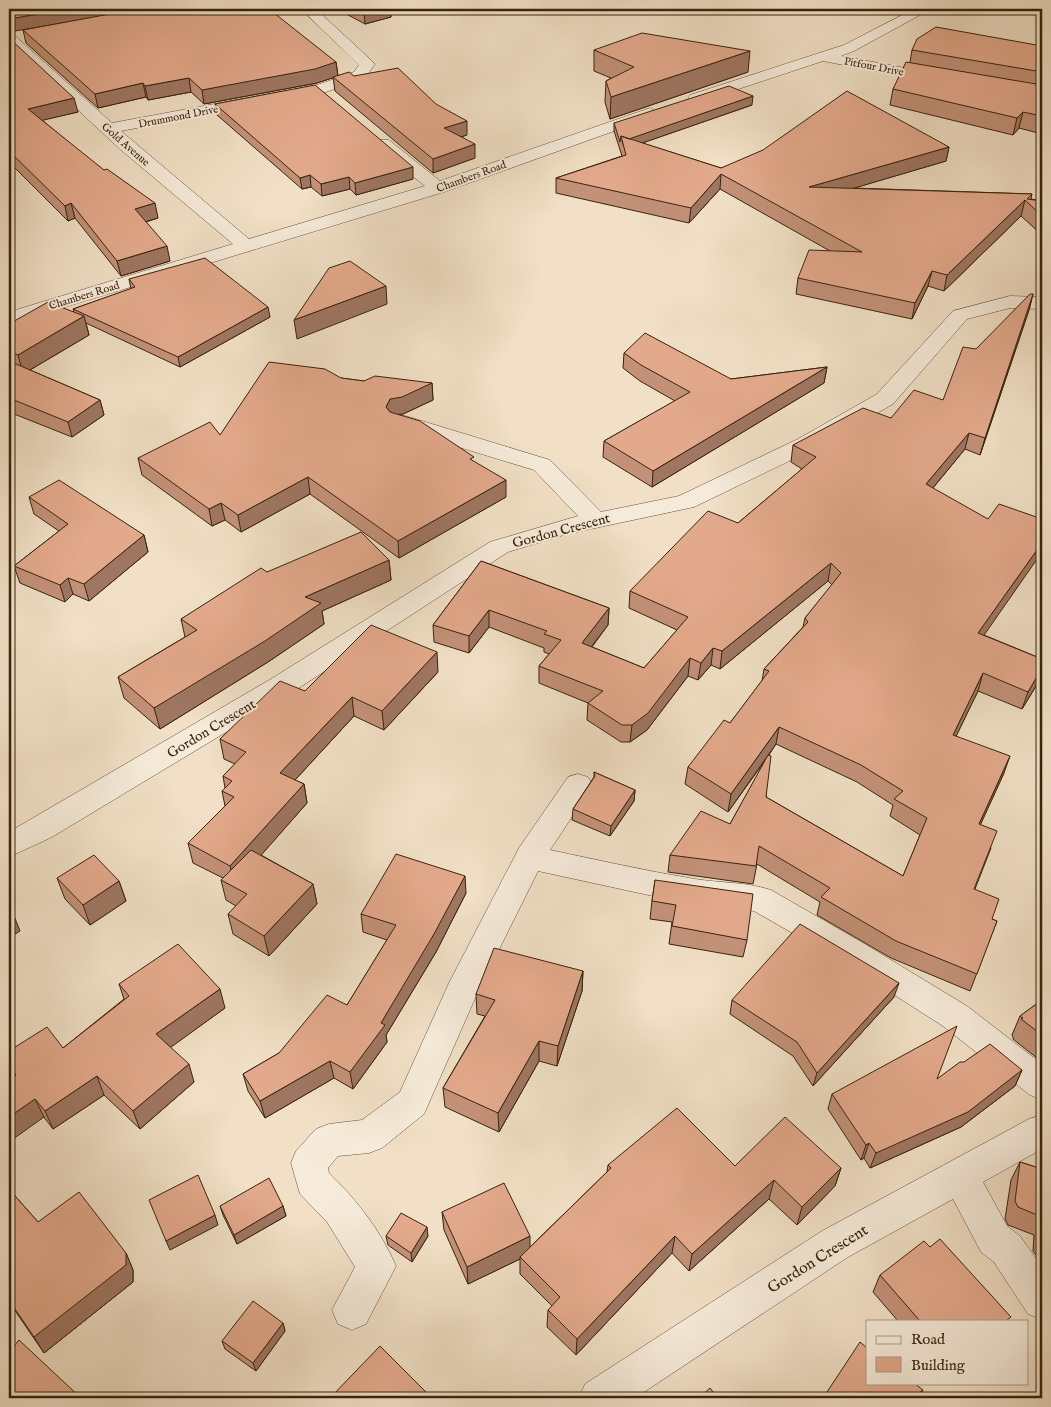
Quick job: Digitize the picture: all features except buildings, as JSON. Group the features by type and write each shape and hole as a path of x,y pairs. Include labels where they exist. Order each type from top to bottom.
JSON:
{"street":[{"name":"Drummond Drive","path":"108,129 320,90 360,74 367,64 308,9"},
{"name":"Chambers Road","path":"9,318 438,188 603,128 849,48 924,9"},
{"path":"10,39 30,37"},
{"name":"Gold Avenue","path":"10,39 108,129 246,247"},
{"name":"Pitfour Drive","path":"824,57 954,81"},
{"path":"320,90 333,101"},
{"path":"374,136 438,188"},
{"name":"Gordon Crescent","path":"9,845 41,830 281,686 499,547 562,527 686,502 806,444 885,398 960,315 1010,302 1042,303"},
{"path":"400,422 542,465 595,520"},
{"path":"352,1310 377,1266 340,1209 313,1182 309,1163 329,1141 369,1136 412,1103 461,993 530,856 578,786"},
{"path":"530,856 653,884 760,900 852,952 955,1016 1042,1084"},
{"name":"Gordon Crescent","path":"599,1398 835,1244 1042,1131"},
{"path":"960,1176 994,1239 1007,1250 1042,1300"}]}
